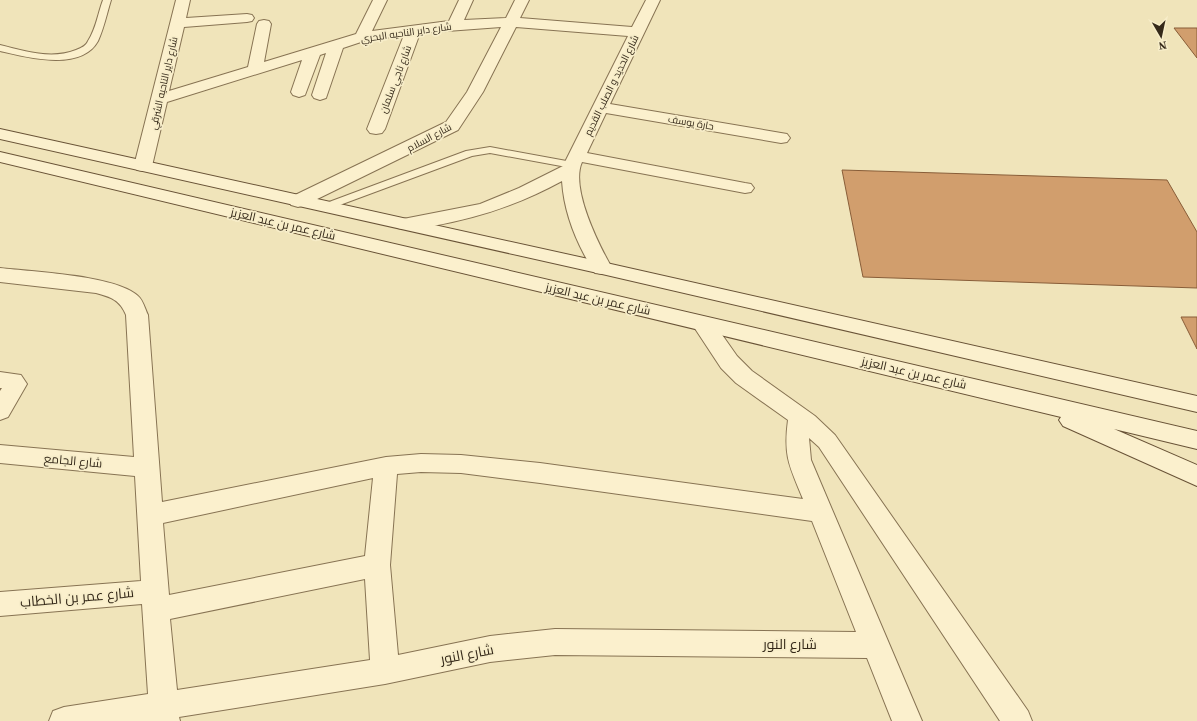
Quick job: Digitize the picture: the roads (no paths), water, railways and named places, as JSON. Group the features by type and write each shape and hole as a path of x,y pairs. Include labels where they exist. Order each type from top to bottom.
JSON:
{"street":[{"name":"شارع داير الناحيه الشرقي","path":"143,166 183,0"},
{"path":"362,37 380,0"},
{"path":"454,25 466,0"},
{"name":"شارع السلام","path":"298,201 452,126 475,92 522,0"},
{"name":"شارع الحديد و الصلب القديم","path":"602,268 587,242 577,217 571,193 573,164 653,0"},
{"path":"177,22 247,18"},
{"name":"شارع داير الناحيه البحري","path":"159,100 336,44 362,37 414,29 511,22 637,32"},
{"path":"255,70 264,24"},
{"name":"شارع ناجي سلمان","path":"376,129 414,29"},
{"path":"320,95 336,44"},
{"path":"299,92 312,52"},
{"name":"حارة يوسف","path":"600,107 781,138"},
{"name":"شارع عمر بن عبد العزيز","path":"0,134 602,268 1197,404"},
{"name":"شارع عمر بن عبد العزيز","path":"0,157 1197,440"},
{"path":"405,224 452,216 497,204 536,188 573,164 745,188"},
{"path":"0,275 96,286 116,291 130,301 137,315 155,600 165,713"},
{"path":"703,324 729,362 744,377 816,430 826,441 1017,721"},
{"path":"0,380 13,381 16,384 0,411"},
{"path":"1024,399 1197,476"},
{"path":"800,418 797,441 799,460 875,645 900,720"},
{"name":"شارع الجامع","path":"0,454 147,468"},
{"path":"150,515 386,466 421,462 461,464 540,473 820,512"},
{"path":"385,671 377,565 386,466"},
{"name":"شارع عمر بن الخطاب","path":"0,604 155,600 377,565"},
{"name":"شارع النور","path":"64,721 165,713 385,671 490,649 555,642 875,645"}],"lane":[{"path":"0,48 48,58 61,58 76,54 87,48 93,42 106,0"},
{"path":"326,207 470,153 480,151 490,150 573,164"}]}
